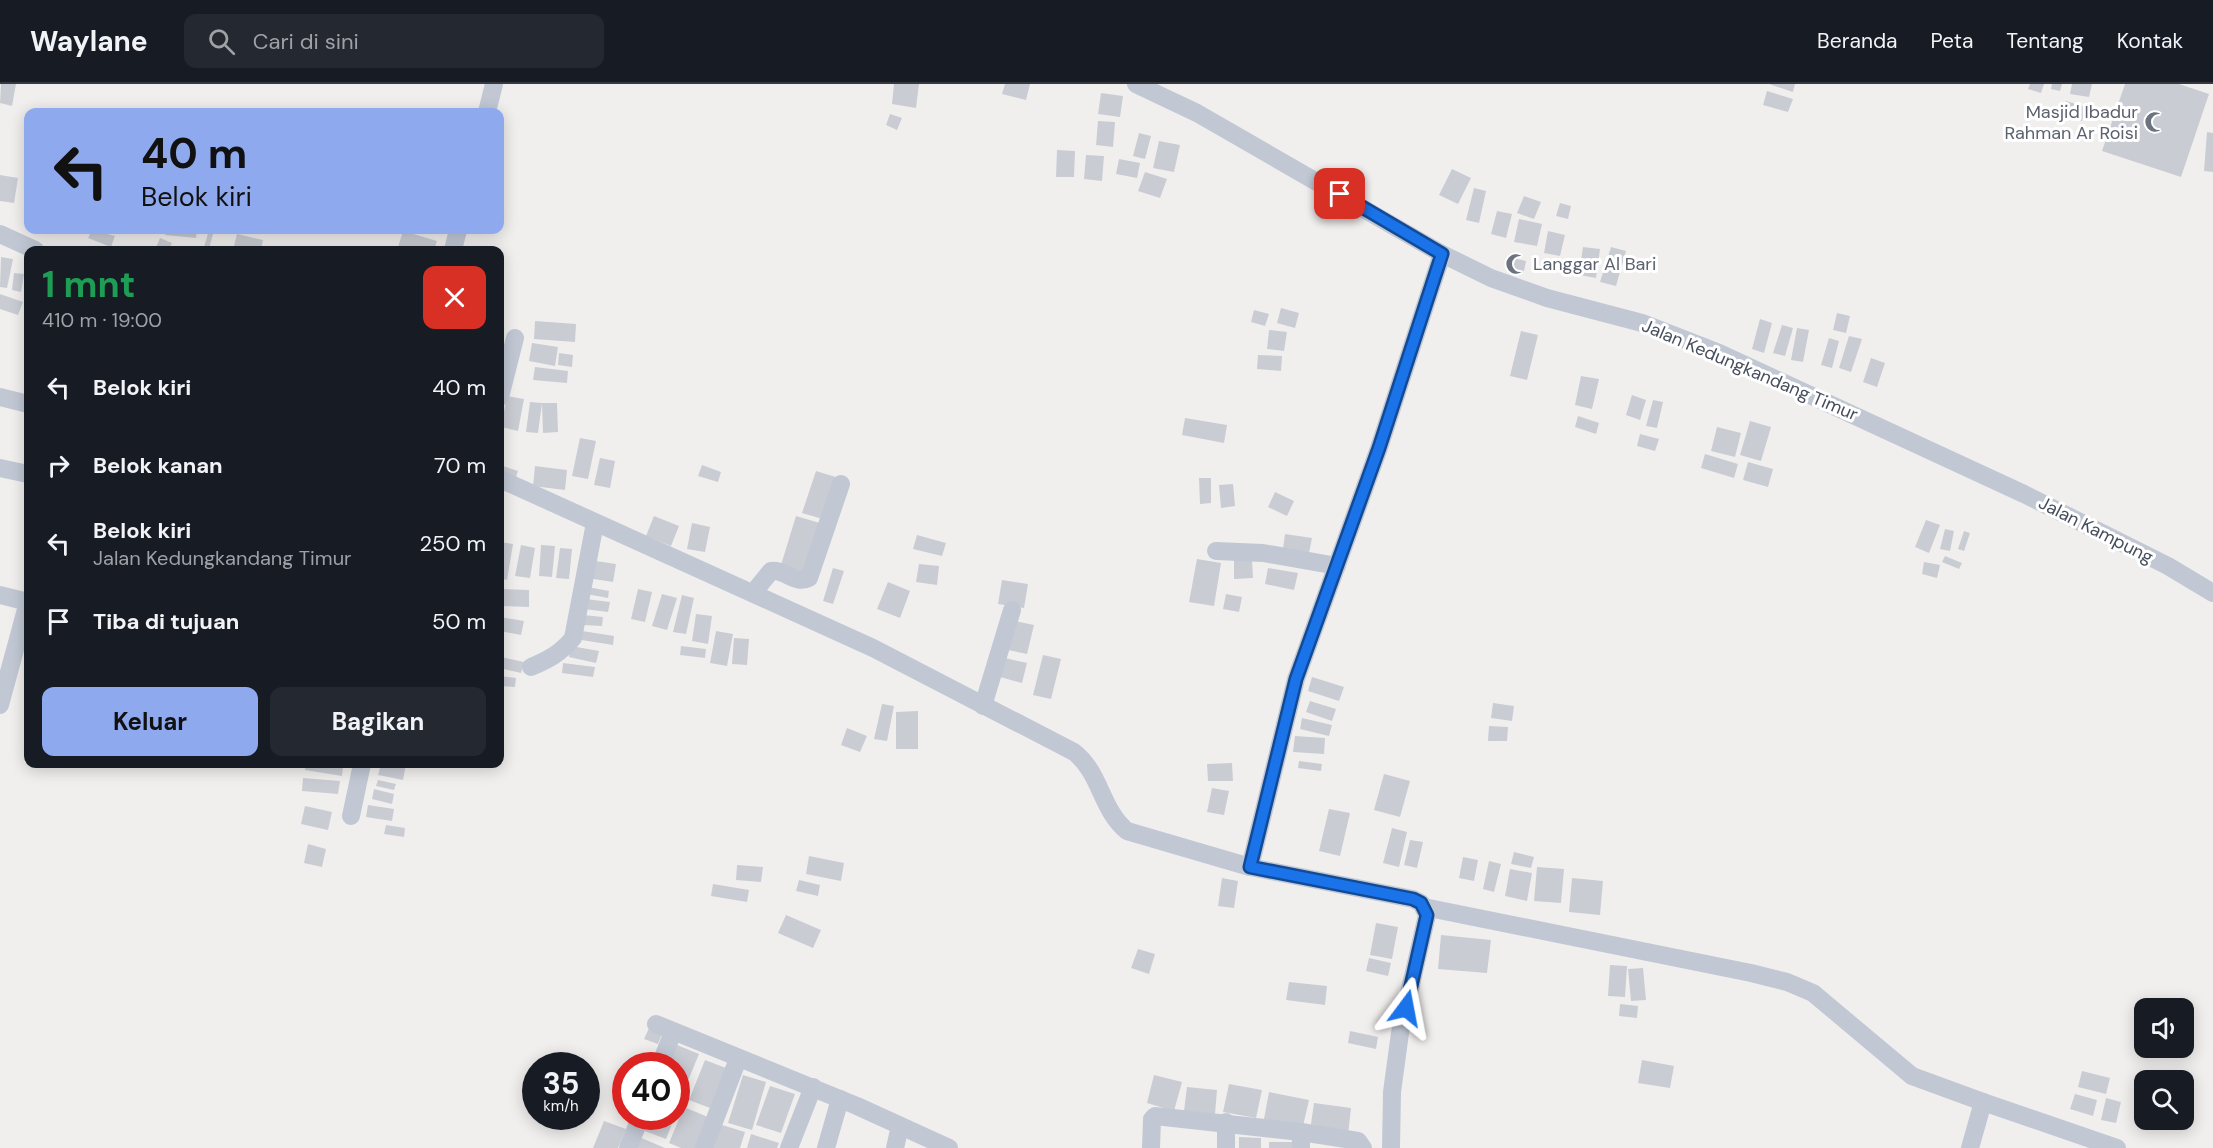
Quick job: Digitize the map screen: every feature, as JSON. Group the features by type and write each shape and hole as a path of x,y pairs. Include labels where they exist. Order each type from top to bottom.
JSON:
{"street":[{"path":"488,108 494,84"},
{"name":"Jalan Kedungkandang Timur","path":"1137,84 1197,113 1442,254 1491,278 1547,298 1594,309 1679,336 1976,471"},
{"path":"0,234 26,246"},
{"path":"1250,867 1296,679 1379,448 1442,254"},
{"path":"504,381 515,338"},
{"path":"0,397 24,403"},
{"path":"0,468 24,473"},
{"name":"Jalan Kampung","path":"1976,471 2168,566 2213,593"},
{"path":"504,481 873,648 1074,752 1085,761 1115,822 1127,831 1250,867 1413,899 1424,907 1480,916 1787,982 1813,993 1912,1076 2117,1148"},
{"path":"753,593 771,571 776,570 798,580 809,578 841,484"},
{"path":"531,667 550,659 564,649 573,638 595,523"},
{"path":"1216,551 1263,553 1336,566"},
{"path":"0,595 24,601"},
{"path":"983,705 1012,610"},
{"path":"0,705 24,617"},
{"path":"351,816 361,768"},
{"path":"1391,1148 1395,1066 1427,915 1424,907"},
{"path":"661,1052 664,1028 813,1087 940,1146"},
{"path":"704,1148 738,1059"},
{"path":"789,1148 813,1087"},
{"path":"826,1148 840,1099"},
{"path":"1970,1148 1983,1102"},
{"path":"1151,1148 1152,1119 1155,1116 1226,1122 1301,1140 1358,1141 1363,1148"},
{"path":"1226,1122 1226,1148"},
{"path":"895,1148 900,1126"},
{"path":"628,1148 635,1130"}],"building":[{"path":"1,84 16,84 12,106 0,103"},
{"path":"894,84 919,84 916,108 892,104"},
{"path":"1005,84 1030,84 1026,100 1002,94"},
{"path":"1769,84 1795,84 1793,92"},
{"path":"2030,84 2044,84 2041,93 2028,89"},
{"path":"2052,84 2062,84 2060,91 2051,89"},
{"path":"2072,84 2092,84 2089,97 2070,94"},
{"name":"Masjid Ibadur Rahman Ar Roisi","path":"2125,84 2179,84 2209,94 2181,177 2102,151"},
{"path":"1767,91 1793,99 1788,112 1763,105"},
{"path":"1101,93 1123,96 1120,117 1098,114"},
{"path":"2066,101 2086,107 2082,121 2062,115"},
{"path":"890,114 902,118 897,130 886,125"},
{"path":"1098,121 1115,122 1113,147 1096,145"},
{"path":"2207,132 2213,133 2213,172 2204,171"},
{"path":"1139,133 1151,136 1145,159 1133,156"},
{"path":"1159,141 1180,145 1174,172 1153,168"},
{"path":"1057,150 1075,151 1074,177 1056,177"},
{"path":"1086,155 1104,156 1102,181 1084,179"},
{"path":"1119,159 1140,163 1137,178 1116,174"},
{"path":"1452,169 1471,178 1458,204 1439,195"},
{"path":"1145,172 1167,179 1160,198 1138,191"},
{"path":"0,175 18,178 14,203 0,201"},
{"path":"1474,188 1486,191 1479,223 1466,220"},
{"path":"1524,196 1541,202 1534,219 1517,213"},
{"path":"1560,203 1571,206 1568,219 1556,216"},
{"path":"1497,211 1512,214 1506,238 1491,234"},
{"path":"1519,219 1542,224 1537,246 1514,242"},
{"path":"1548,231 1565,235 1560,256 1544,253"},
{"path":"90,234 115,236 111,246 88,238"},
{"path":"165,234 196,234 196,238"},
{"path":"208,234 213,234 210,246 204,246"},
{"path":"237,234 263,240 262,246 234,246"},
{"path":"402,234 413,234 437,241 435,246 398,246"},
{"path":"160,238 172,243 171,246 157,246"},
{"path":"1583,247 1600,249 1596,278 1579,275"},
{"path":"1611,247 1626,251 1616,286 1600,282"},
{"path":"1,257 13,259 7,288 0,287"},
{"name":"Langgar Al Bari","path":"1509,257 1526,261 1524,271 1507,267"},
{"path":"14,273 24,274 21,292 12,290"},
{"path":"0,294 23,302 18,315 0,309"},
{"path":"1281,308 1299,313 1295,328 1277,323"},
{"path":"1254,310 1269,314 1265,326 1251,322"},
{"path":"1837,313 1850,316 1846,333 1833,330"},
{"path":"1760,319 1772,323 1764,353 1752,349"},
{"path":"535,321 576,324 575,342 534,339"},
{"path":"1782,325 1793,328 1785,356 1773,353"},
{"path":"1797,328 1809,330 1803,362 1791,360"},
{"path":"1269,330 1287,332 1284,351 1267,349"},
{"path":"1521,331 1538,335 1527,380 1510,376"},
{"path":"1849,336 1862,339 1851,372 1839,368"},
{"path":"1829,338 1839,341 1832,368 1821,365"},
{"path":"532,343 558,347 555,366 529,361"},
{"path":"559,353 573,355 572,367 558,365"},
{"path":"1258,355 1282,356 1281,371 1257,369"},
{"path":"1871,358 1885,363 1877,387 1863,382"},
{"path":"535,367 568,371 567,383 533,380"},
{"path":"1581,376 1599,379 1592,409 1575,405"},
{"path":"1632,395 1646,400 1640,420 1626,415"},
{"path":"507,396 524,399 518,431 504,428"},
{"path":"1653,400 1663,402 1657,428 1646,426"},
{"path":"530,402 542,403 538,433 526,432"},
{"path":"542,403 557,403 558,432 543,433"},
{"path":"1578,416 1599,423 1596,434 1575,427"},
{"path":"1185,418 1227,425 1224,443 1182,435"},
{"path":"1750,421 1771,427 1761,461 1740,455"},
{"path":"1717,427 1741,433 1735,457 1711,451"},
{"path":"1640,434 1659,439 1655,451 1637,446"},
{"path":"580,438 596,441 588,479 572,476"},
{"path":"1705,454 1738,464 1734,478 1701,468"},
{"path":"600,458 615,461 610,488 594,485"},
{"path":"1748,462 1773,469 1768,487 1743,480"},
{"path":"702,465 721,472 718,482 698,476"},
{"path":"504,466 518,471 515,480 504,476"},
{"path":"535,466 567,470 565,490 533,486"},
{"path":"816,471 839,478 826,520 802,513"},
{"path":"1199,478 1211,478 1211,503 1200,504"},
{"path":"1233,484 1235,506 1221,508 1219,485"},
{"path":"1275,492 1294,501 1287,516 1268,507"},
{"path":"654,516 679,526 671,546 646,536"},
{"path":"796,516 820,523 804,572 781,565"},
{"path":"1926,520 1940,525 1929,553 1915,547"},
{"path":"692,523 710,527 705,552 687,549"},
{"path":"1945,529 1954,531 1950,551 1940,549"},
{"path":"1964,531 1970,533 1964,551 1958,549"},
{"path":"1285,534 1312,538 1309,553 1283,549"},
{"path":"917,535 946,543 942,556 913,549"},
{"path":"504,543 513,544 507,580 504,579"},
{"path":"521,545 535,548 530,578 515,576"},
{"path":"541,545 555,546 552,577 539,576"},
{"path":"560,548 572,549 569,579 556,578"},
{"path":"1945,556 1962,563 1959,569 1942,562"},
{"path":"1197,559 1221,563 1214,606 1189,602"},
{"path":"1252,559 1253,578 1234,579 1234,560"},
{"path":"589,560 616,564 613,582 587,578"},
{"path":"1924,562 1940,565 1937,578 1922,574"},
{"path":"919,564 939,566 937,585 916,582"},
{"path":"833,568 844,571 833,604 823,601"},
{"path":"1268,568 1298,573 1294,590 1265,584"},
{"path":"1002,580 1028,584 1024,608 998,604"},
{"path":"888,582 910,591 900,618 877,609"},
{"path":"588,587 609,591 608,598 586,594"},
{"path":"504,589 529,590 529,607 504,606"},
{"path":"638,589 652,592 645,622 631,619"},
{"path":"662,594 677,598 667,630 652,626"},
{"path":"1226,594 1242,597 1239,612 1223,609"},
{"path":"682,595 694,598 686,634 673,632"},
{"path":"586,599 610,602 608,612 584,609"},
{"path":"696,614 712,616 708,644 692,641"},
{"path":"583,615 603,617 602,626 582,625"},
{"path":"504,618 524,621 521,635 504,632"},
{"path":"1015,621 1034,625 1027,654 1008,650"},
{"path":"576,630 614,636 613,645 575,639"},
{"path":"716,631 733,634 727,666 710,663"},
{"path":"734,638 749,639 747,665 732,664"},
{"path":"571,646 599,651 596,663 569,657"},
{"path":"681,646 706,649 705,658 680,655"},
{"path":"1043,655 1061,659 1051,699 1033,695"},
{"path":"504,658 524,662 521,673 504,669"},
{"path":"1005,658 1027,663 1022,683 1000,677"},
{"path":"563,663 595,667 593,677 562,673"},
{"path":"504,676 516,678 515,687 504,686"},
{"path":"1312,677 1344,687 1339,701 1308,691"},
{"path":"1310,701 1336,709 1332,721 1306,712"},
{"path":"1493,703 1514,706 1512,721 1491,718"},
{"path":"882,704 894,706 887,741 874,739"},
{"path":"918,711 918,749 896,749 896,712"},
{"path":"1302,718 1332,725 1329,736 1300,729"},
{"path":"1489,726 1508,727 1507,741 1488,741"},
{"path":"847,728 867,736 860,752 841,745"},
{"path":"1295,736 1325,738 1324,754 1293,752"},
{"path":"1299,761 1322,764 1321,771 1298,768"},
{"path":"1232,763 1233,781 1208,781 1207,764"},
{"path":"305,768 343,768 342,776 305,770"},
{"path":"380,768 405,768 403,780 378,775"},
{"path":"1384,774 1410,781 1400,817 1374,810"},
{"path":"303,778 340,781 338,794 302,791"},
{"path":"378,780 396,784 394,790 376,786"},
{"path":"1212,788 1229,791 1224,815 1207,812"},
{"path":"374,789 394,794 392,804 372,799"},
{"path":"368,805 394,809 392,821 366,817"},
{"path":"305,806 332,812 328,830 301,824"},
{"path":"1329,809 1350,813 1340,856 1319,851"},
{"path":"386,825 405,828 404,837 384,834"},
{"path":"1392,828 1407,832 1399,867 1383,863"},
{"path":"1410,840 1423,842 1417,868 1404,865"},
{"path":"308,844 326,849 322,867 304,863"},
{"path":"1514,852 1534,857 1531,868 1511,864"},
{"path":"809,856 844,863 841,881 806,874"},
{"path":"1463,857 1478,860 1474,881 1459,878"},
{"path":"1489,861 1501,864 1494,892 1483,889"},
{"path":"737,865 763,867 761,882 736,880"},
{"path":"1537,867 1564,869 1561,903 1534,901"},
{"path":"1510,869 1532,873 1527,901 1505,896"},
{"path":"1222,878 1238,881 1234,908 1218,906"},
{"path":"1572,878 1603,881 1600,915 1569,912"},
{"path":"799,880 820,885 818,896 796,891"},
{"path":"713,884 749,890 747,902 711,896"},
{"path":"786,915 821,930 813,948 778,933"},
{"path":"1376,923 1398,927 1392,959 1370,955"},
{"path":"1441,935 1491,940 1487,973 1438,969"},
{"path":"1138,949 1155,954 1149,974 1131,968"},
{"path":"1369,958 1391,963 1388,976 1366,971"},
{"path":"1610,965 1627,966 1625,997 1608,996"},
{"path":"1643,968 1646,1000 1631,1001 1628,969"},
{"path":"1289,982 1327,986 1325,1005 1286,1000"},
{"path":"1620,1004 1638,1006 1637,1018 1619,1016"},
{"path":"650,1026 663,1031 658,1044 644,1039"},
{"path":"1350,1031 1378,1037 1376,1049 1348,1043"},
{"path":"677,1045 699,1054 690,1076 690,1052 674,1052"},
{"path":"705,1060 726,1068 710,1108 690,1100"},
{"path":"1642,1060 1674,1066 1670,1088 1638,1083"},
{"path":"2082,1071 2110,1078 2106,1094 2078,1087"},
{"path":"743,1075 766,1082 752,1130 728,1123"},
{"path":"1154,1075 1182,1082 1174,1111 1147,1103"},
{"path":"1229,1084 1262,1090 1256,1118 1223,1112"},
{"path":"770,1086 795,1094 781,1133 756,1125"},
{"path":"1187,1087 1217,1090 1215,1114 1184,1111"},
{"path":"1269,1092 1309,1100 1303,1126 1264,1119"},
{"path":"2075,1094 2097,1100 2093,1116 2070,1109"},
{"path":"2106,1098 2121,1102 2116,1123 2101,1120"},
{"path":"1314,1103 1351,1108 1348,1135 1310,1131"},
{"path":"690,1110 708,1117 695,1148 681,1148 669,1143 674,1130 690,1130"},
{"path":"604,1121 612,1124 612,1130 626,1130 618,1148 593,1148"},
{"path":"719,1124 745,1132 740,1148 712,1148"},
{"path":"642,1130 670,1130 666,1139"},
{"path":"751,1134 779,1143 777,1148 747,1148"},
{"path":"639,1137 665,1148 635,1148"},
{"path":"1239,1137 1261,1138 1261,1148 1239,1148"},
{"path":"1269,1142 1296,1142 1296,1148 1269,1148"}],"place":[{"name":"Masjid Ibadur Rahman Ar Roisi","path":"2155,122"},
{"name":"Langgar Al Bari","path":"1516,264"}],"route":[{"path":"1340,194 1442,254 1379,448 1296,679 1250,867 1413,899 1421,903 1427,915 1406,1008"}]}
